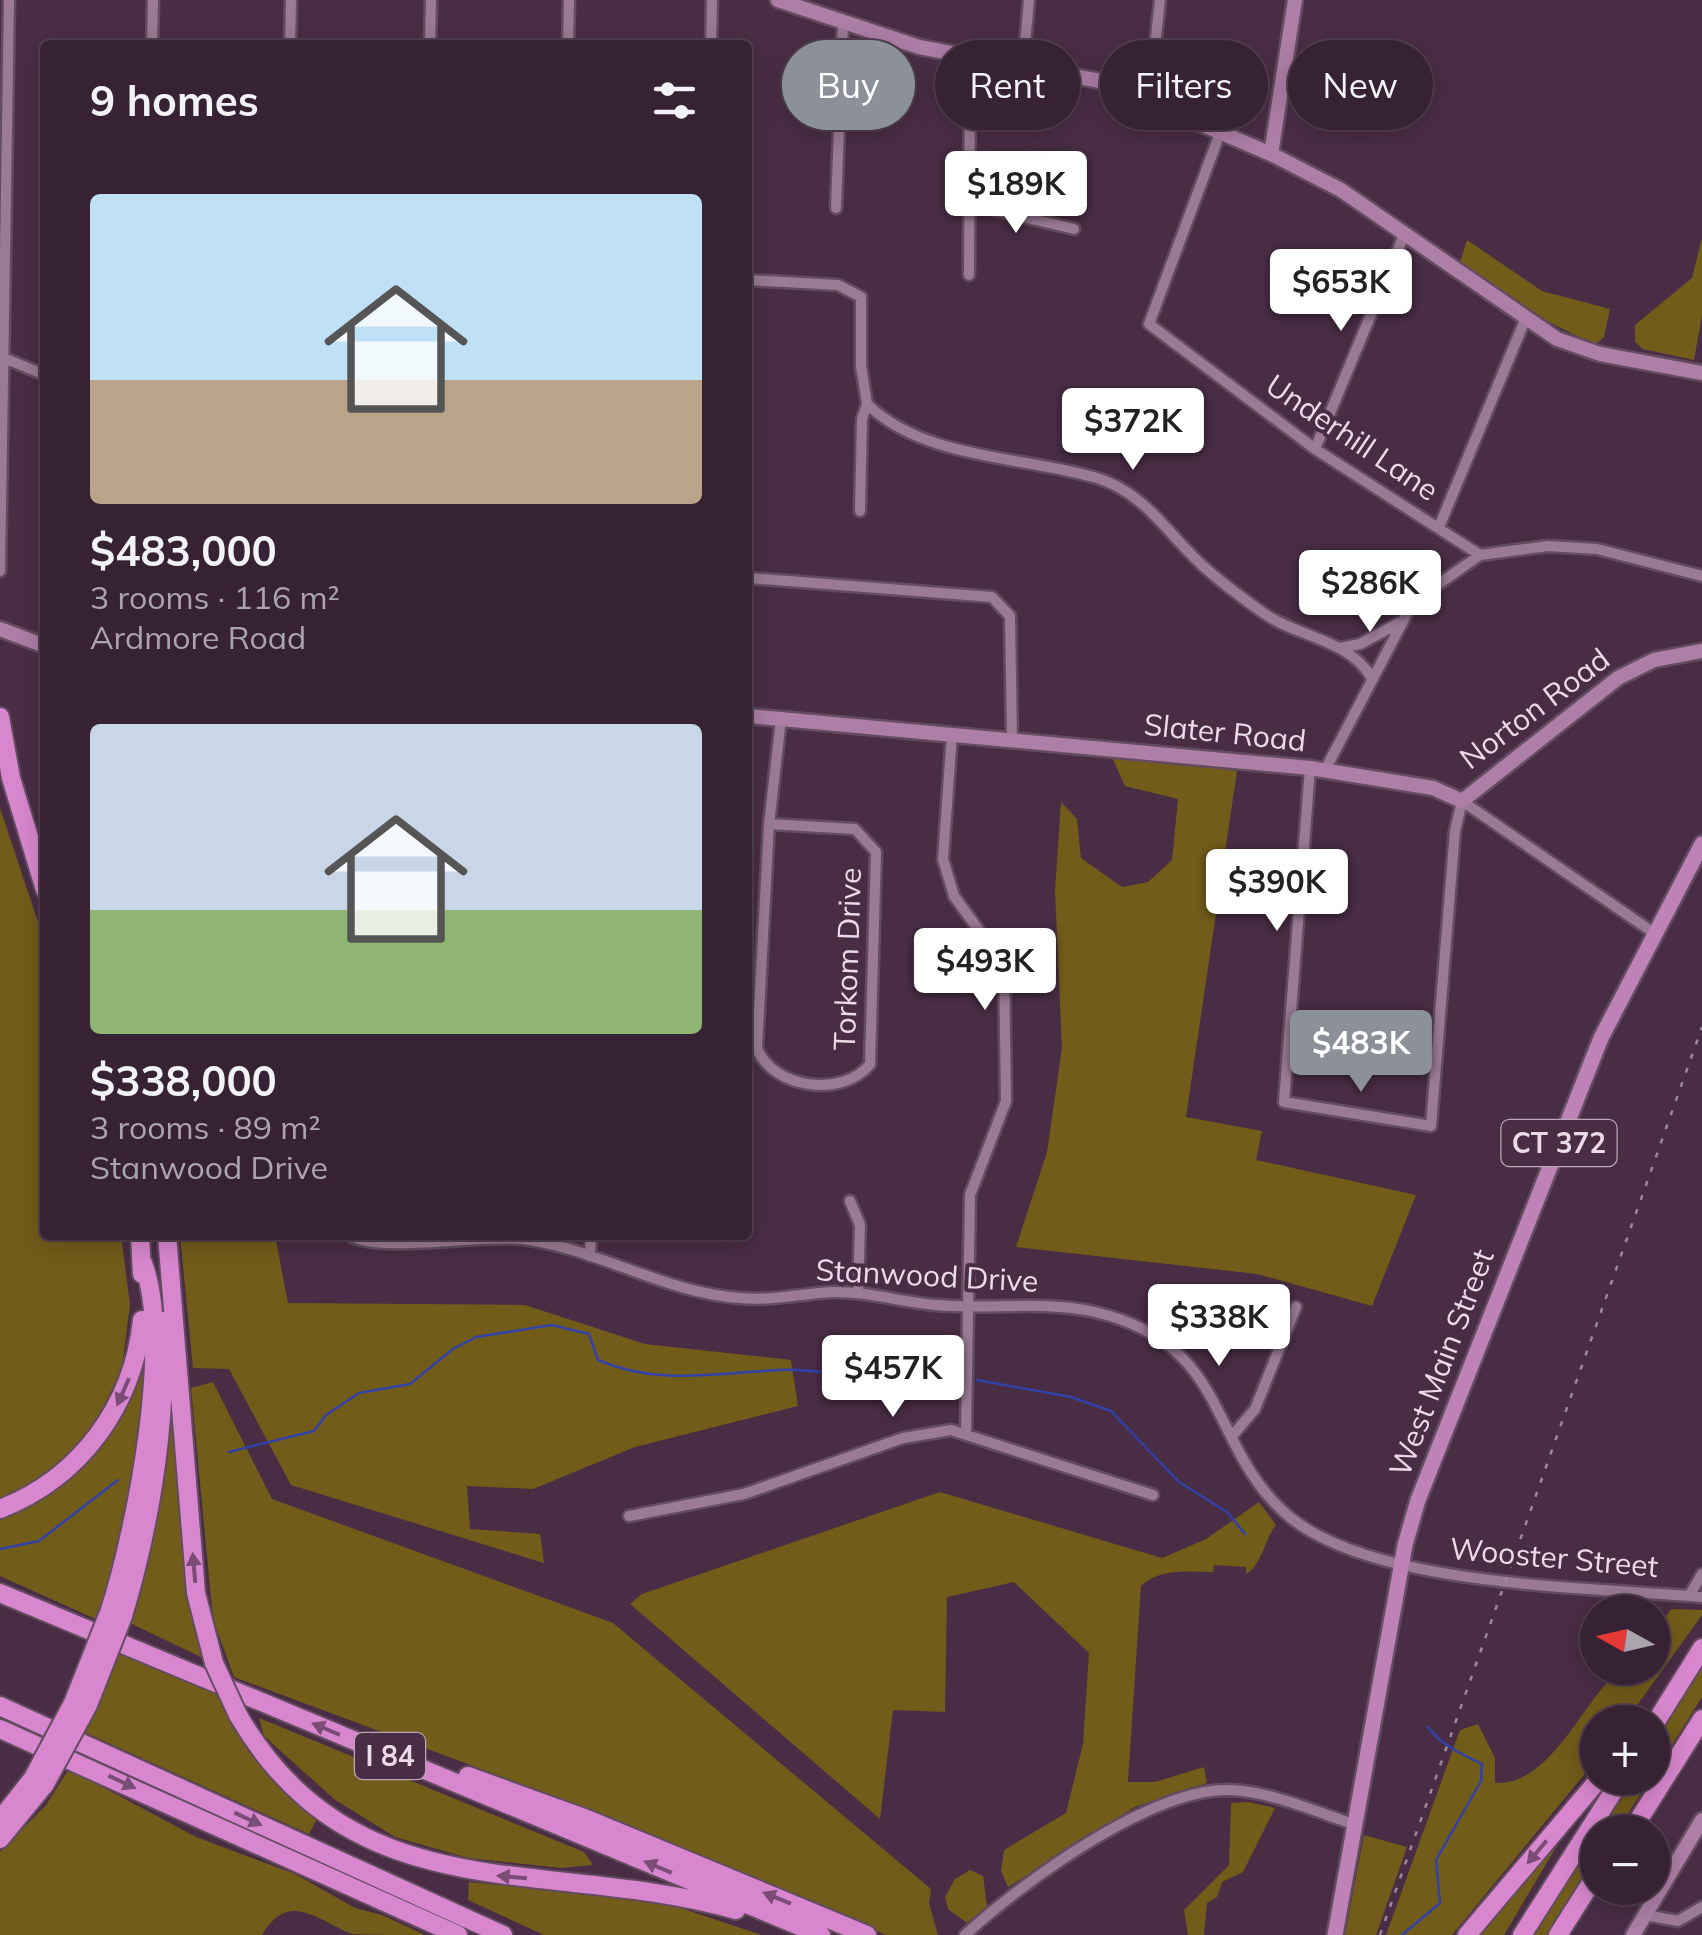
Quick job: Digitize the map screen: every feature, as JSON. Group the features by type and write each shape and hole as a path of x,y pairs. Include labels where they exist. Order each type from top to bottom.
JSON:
{"highway":[{"path":"0,716 8,768 40,874"},
{"path":"116,1613 138,1504 148,1426 151,1336 141,1240"},
{"path":"0,1839 88,1705 145,1534 161,1428 164,1336 157,1240"},
{"path":"167,1240 194,1582 214,1663 238,1715 269,1759 310,1801 355,1832 405,1856 474,1873 660,1891 780,1918"},
{"path":"0,1509 64,1473 108,1420 129,1377 139,1342 143,1262"},
{"name":"I 84","path":"0,1593 821,1935"},
{"path":"1659,1705 1700,1651"},
{"path":"1666,1705 1700,1651"},
{"path":"0,1706 503,1935"},
{"path":"1642,1815 1702,1719"},
{"path":"0,1729 458,1935"},
{"path":"1634,1815 1686,1744"},
{"path":"393,1757 448,1770 564,1810 868,1935"},
{"path":"0,1820 39,1781"},
{"path":"1467,1935 1586,1795"},
{"path":"1522,1935 1611,1795"},
{"path":"1558,1935 1580,1900"},
{"path":"1571,1935 1588,1905"}],"main road":[{"path":"778,0 820,7 842,22 935,49"},
{"path":"1271,154 1295,0"},
{"path":"1213,130 1330,183 1525,320 1582,349 1702,373"},
{"path":"0,630 40,644"},
{"name":"Norton Road","path":"1462,801 1618,678 1654,660 1702,651"},
{"name":"Slater Road","path":"752,716 1318,769 1432,788 1462,801"},
{"name":"West Main Street","path":"1335,1935 1401,1567 1421,1491 1611,1014 1702,844"},
{"path":"1632,1935 1702,1820"}],"street":[{"path":"0,571 9,0"},
{"path":"152,40 153,0"},
{"path":"290,40 291,0"},
{"path":"430,40 431,0"},
{"path":"568,40 569,0"},
{"path":"711,40 712,0"},
{"path":"1025,40 1029,0"},
{"path":"1156,40 1160,0"},
{"path":"836,208 842,22"},
{"path":"968,130 969,275"},
{"name":"Underhill Lane","path":"1220,133 1148,324 1315,449 1480,555"},
{"path":"966,203 1074,230"},
{"path":"1315,449 1404,235"},
{"path":"752,280 838,286 860,298 861,366 867,404 862,420 860,511"},
{"path":"1439,527 1525,320"},
{"path":"3,358 40,373"},
{"path":"867,404 882,418 920,437 1116,486 1162,520 1199,562 1272,620 1340,648 1358,660 1370,678"},
{"path":"1462,801 1455,831 1432,1126 1284,1102 1318,769 1413,602 1480,555 1548,546 1597,549 1702,576"},
{"path":"752,578 992,597 1010,616 1012,740"},
{"path":"1340,648 1360,644 1398,623"},
{"name":"Torkom Drive","path":"769,824 855,829 876,852 870,1064 860,1077 845,1085 781,1078 764,1066 758,1048 769,824 781,719"},
{"path":"952,734 943,859 954,896 1004,965 1006,1101 970,1195 966,1432"},
{"name":"Slater Road","path":"1462,801 1654,933"},
{"path":"850,1201 860,1225 858,1293"},
{"name":"Stanwood Drive","path":"366,1240 471,1240"},
{"name":"Stanwood Drive","path":"524,1240 723,1296 858,1293 966,1306 1079,1309 1132,1324 1166,1344 1198,1374 1262,1487 1291,1518 1322,1537 1401,1567"},
{"path":"590,1256 591,1240"},
{"path":"1234,1435 1254,1409 1296,1307"},
{"path":"629,1516 760,1490 920,1433 966,1432 1153,1495"},
{"name":"Wooster Street","path":"1401,1567 1702,1597"},
{"path":"1688,1596 1702,1574"},
{"path":"965,1935 1014,1894 1132,1816 1183,1795 1248,1791 1356,1825"},
{"path":"1645,1915 1678,1921 1702,1907"}],"shaded area":[{"path":"1702,238 1702,315 1694,360 1643,349 1635,342 1635,325 1692,278"},
{"path":"1467,240 1542,291 1610,309 1604,337 1595,345 1511,303 1459,265"},
{"path":"1111,755 1237,771 1186,1117 1262,1131 1256,1160 1416,1195 1372,1306 1257,1274 1016,1247 1047,1152 1062,1048 1055,890 1061,802 1077,819 1081,858 1122,887 1148,882 1172,860 1178,799 1125,786"},
{"path":"0,808 40,928 40,1240 122,1240 130,1305 122,1368 96,1423 59,1471 0,1502"},
{"path":"180,1240 276,1240 288,1303 525,1305 645,1344 791,1360 798,1406 635,1447 533,1489 467,1486 470,1529 540,1534 544,1563 291,1485 229,1369 193,1368"},
{"path":"169,1368 207,1660 128,1622 158,1496"},
{"path":"140,1369 143,1370 134,1466 100,1621 0,1576 0,1518 48,1496 87,1460 117,1417"},
{"path":"213,1382 272,1499 613,1623 931,1889 929,1903 938,1935 886,1935 610,1817 234,1677 213,1619 191,1388"},
{"path":"940,1492 1162,1558 1206,1539 1259,1502 1276,1525 1256,1565 1246,1574 1246,1567 1214,1565 1213,1572 1166,1574 1141,1586 1128,1782 1155,1782 1204,1767 1207,1783 1135,1807 1008,1887 1001,1871 1004,1850 1066,1813 1083,1744 1089,1653 1014,1582 947,1597 945,1712 893,1710 880,1819 630,1604 642,1594"},
{"path":"1670,1610 1702,1610 1670,1659"},
{"path":"117,1652 221,1695 319,1815 309,1834 82,1731"},
{"path":"1702,1664 1702,1697 1670,1748 1670,1715"},
{"path":"1606,1685 1652,1685 1637,1705 1590,1705"},
{"path":"259,1718 584,1852 593,1865 561,1868 468,1858 395,1837 334,1799 264,1736"},
{"path":"1580,1718 1580,1780 1452,1935 1386,1935 1460,1730 1478,1724 1495,1758 1495,1783 1518,1779 1556,1750"},
{"path":"69,1769 196,1837 295,1874 355,1908 382,1915 425,1935 352,1934 316,1916 293,1911 272,1921 262,1935 0,1935 0,1852 46,1805"},
{"path":"1619,1795 1640,1795 1627,1815 1606,1815"},
{"path":"1231,1803 1275,1808 1243,1872 1222,1882 1217,1897 1207,1903 1204,1935 1188,1935 1184,1910 1229,1865"},
{"path":"1568,1827 1504,1935 1474,1935"},
{"path":"1364,1835 1407,1847 1376,1935 1345,1935"},
{"path":"1580,1856 1580,1889 1551,1935 1529,1935"},
{"path":"970,1870 983,1876 987,1906 967,1923 948,1909 945,1897 955,1879"},
{"path":"469,1882 659,1901 762,1935 544,1935 468,1900"}],"waterway":[{"path":"229,1452 314,1431 326,1415 359,1393 410,1384 453,1349 476,1337 552,1325 589,1334 598,1360 643,1373 687,1376 792,1370 879,1379 955,1379"},
{"path":"977,1380 1071,1397 1111,1411 1179,1482 1227,1512 1245,1534"},
{"path":"0,1549 39,1541 118,1480"},
{"path":"1402,1935 1440,1903 1436,1860 1481,1781 1482,1764 1445,1744 1428,1727"}],"railway":[{"path":"1380,1935 1702,1027"}]}
